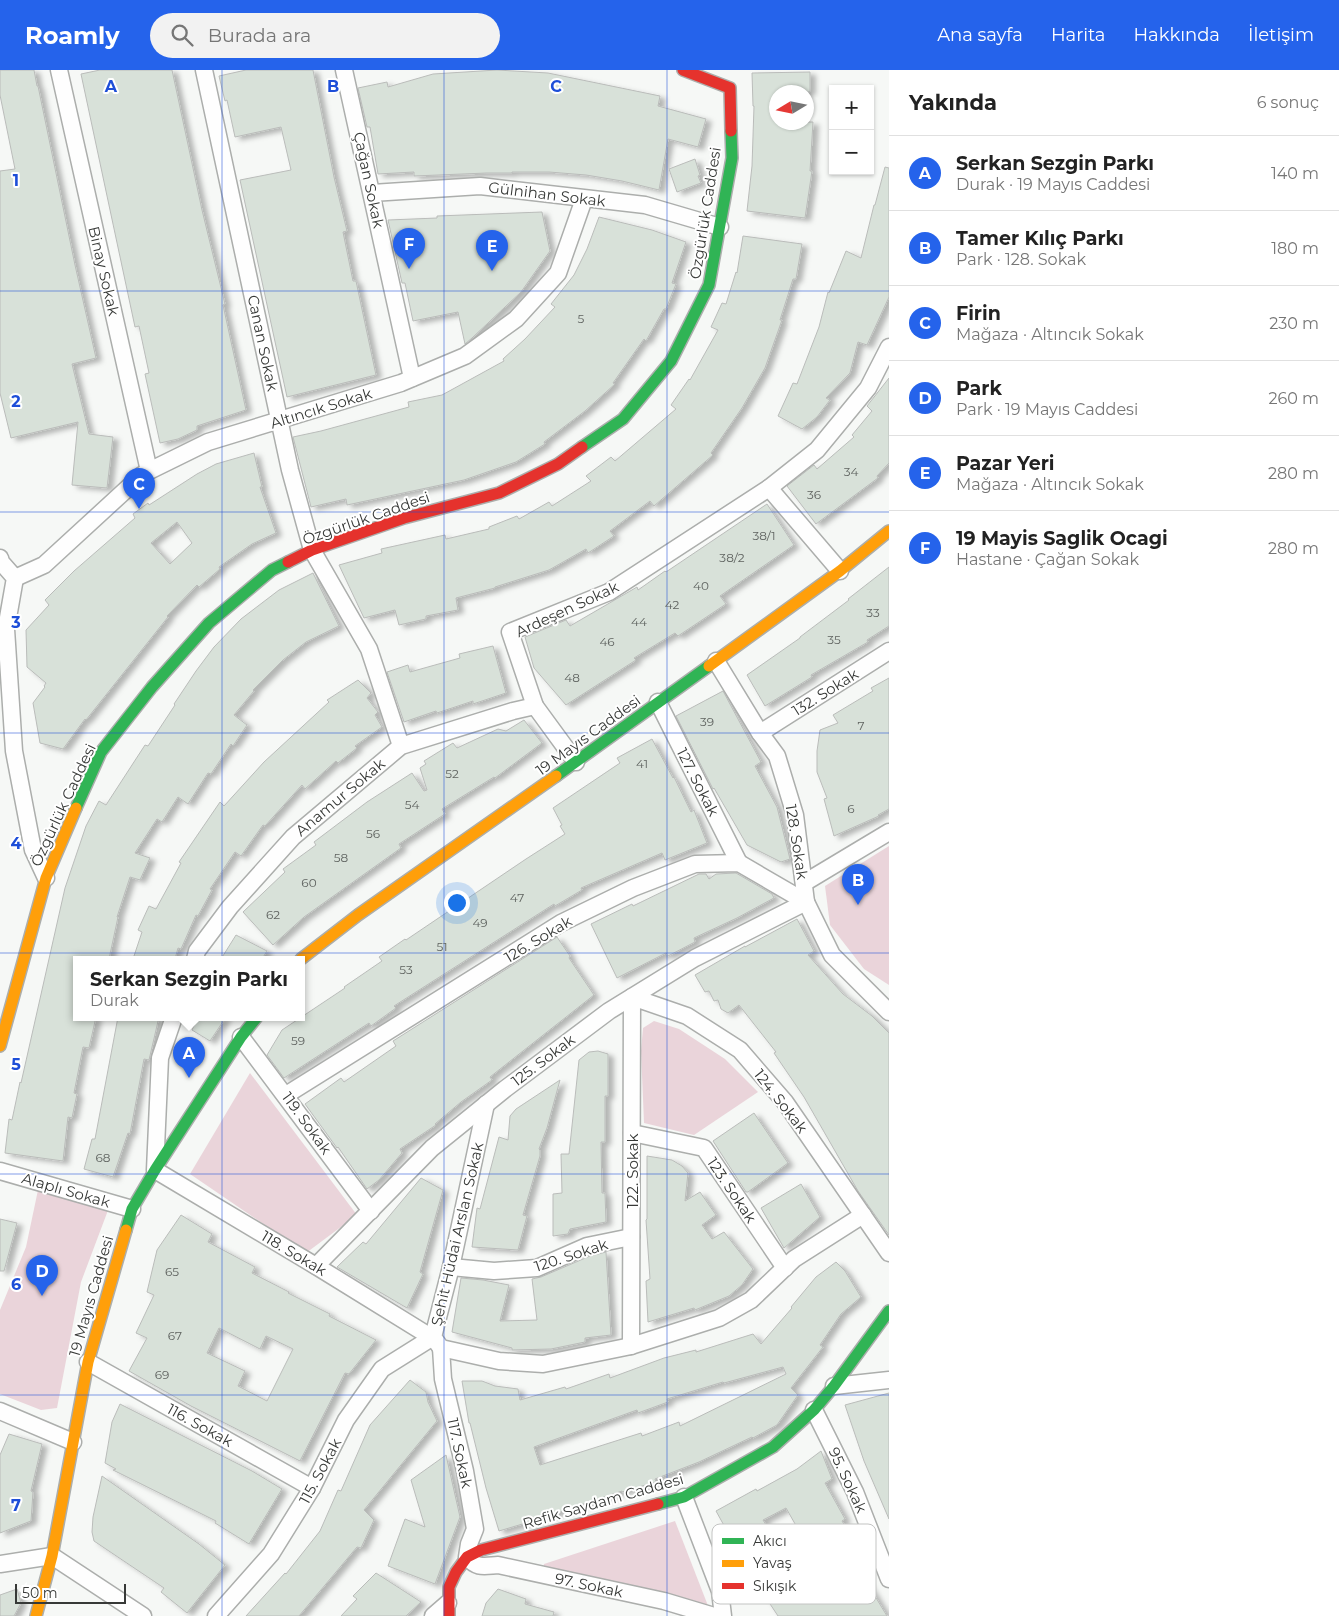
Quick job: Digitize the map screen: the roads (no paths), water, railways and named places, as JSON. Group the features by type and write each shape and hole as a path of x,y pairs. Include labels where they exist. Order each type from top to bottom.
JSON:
{"street":[{"name":"Binay Sokak","path":"59,70 149,471"},
{"name":"Canan Sokak","path":"204,70 290,470 312,550 369,649 401,746"},
{"name":"Çağan Sokak","path":"344,70 412,378"},
{"name":"Özgürlük Caddesi","path":"0,1046 46,878 101,752 152,688 209,623 272,570 312,550 404,518 499,493 558,464 623,419 671,361 709,285 732,158 730,88 683,70"},
{"name":"Gülnihan Sokak","path":"372,193 480,186 645,205 720,226"},
{"name":"Altıncık Sokak","path":"15,578 44,565 142,475 149,471 208,442 401,384 464,356 516,319 558,273 584,199"},
{"name":"Ardeşen Sokak","path":"576,762 535,706 510,632 609,592 769,488 817,450 868,388 889,347"},
{"path":"769,488 840,571"},
{"name":"19 Mayıs Caddesi","path":"305,956 358,915 576,762 840,571 889,531"},
{"path":"0,558 1,562 15,578 6,629 14,751 33,850 46,878"},
{"name":"132. Sokak","path":"760,732 889,651"},
{"name":"128. Sokak","path":"716,661 777,756 795,815 806,902 832,955 889,1012"},
{"name":"127. Sokak","path":"658,702 739,863"},
{"name":"Anamur Sokak","path":"196,956 230,907 292,838 401,746 513,711 535,706"},
{"path":"804,883 889,832"},
{"path":"739,863 806,902"},
{"name":"126. Sokak","path":"286,1095 561,924 633,888 695,864 739,863"},
{"name":"125. Sokak","path":"316,1266 432,1148 486,1104 609,1011 695,958 806,902"},
{"name":"122. Sokak","path":"631,1346 632,997"},
{"name":"124. Sokak","path":"632,997 687,1016 740,1050 785,1102 889,1253"},
{"path":"154,1170 160,1058 173,1021"},
{"name":"19 Mayıs Caddesi","path":"36,1616 52,1556 88,1362 132,1209 154,1170 241,1037 254,1021"},
{"name":"119. Sokak","path":"241,1037 371,1211"},
{"name":"Şehit Hüdai Arslan Sokak","path":"486,1104 437,1342 499,1361 543,1364 631,1346 719,1318 751,1300 794,1259 863,1215"},
{"name":"123. Sokak","path":"632,1133 704,1148 785,1268"},
{"name":"Alaplı Sokak","path":"0,1170 132,1209"},
{"name":"118. Sokak","path":"154,1170 316,1266 437,1342"},
{"name":"120. Sokak","path":"451,1267 494,1271 537,1268 587,1246 631,1237"},
{"name":"Refik Saydam Caddesi","path":"467,1557 481,1550 684,1497 773,1447 814,1410 889,1312"},
{"name":"115. Sokak","path":"216,1616 271,1554 312,1488 346,1420 382,1369 437,1342"},
{"name":"117. Sokak","path":"437,1342 443,1379 465,1471 475,1529 469,1544 467,1557"},
{"name":"116. Sokak","path":"88,1362 312,1488"},
{"path":"834,1386 889,1380"},
{"name":"95. Sokak","path":"814,1410 855,1492 867,1524"},
{"path":"0,1411 74,1442"},
{"path":"684,1497 712,1570"},
{"name":"95. Sokak","path":"876,1546 889,1580"},
{"path":"0,1564 52,1556 143,1616"},
{"path":"433,1616 449,1609 449,1587 456,1572 467,1557"},
{"name":"97. Sokak","path":"467,1557 473,1564 479,1566 498,1565 664,1601 714,1616"}],"place":[{"name":"19 Mayis Saglik Ocagi","path":"409,269"},
{"name":"Pazar Yeri","path":"492,271"},
{"name":"Firin","path":"139,509"},
{"name":"Tamer Kılıç Parkı","path":"858,905"},
{"name":"Serkan Sezgin Parkı","path":"189,1078"},
{"name":"Park","path":"42,1296"}]}
